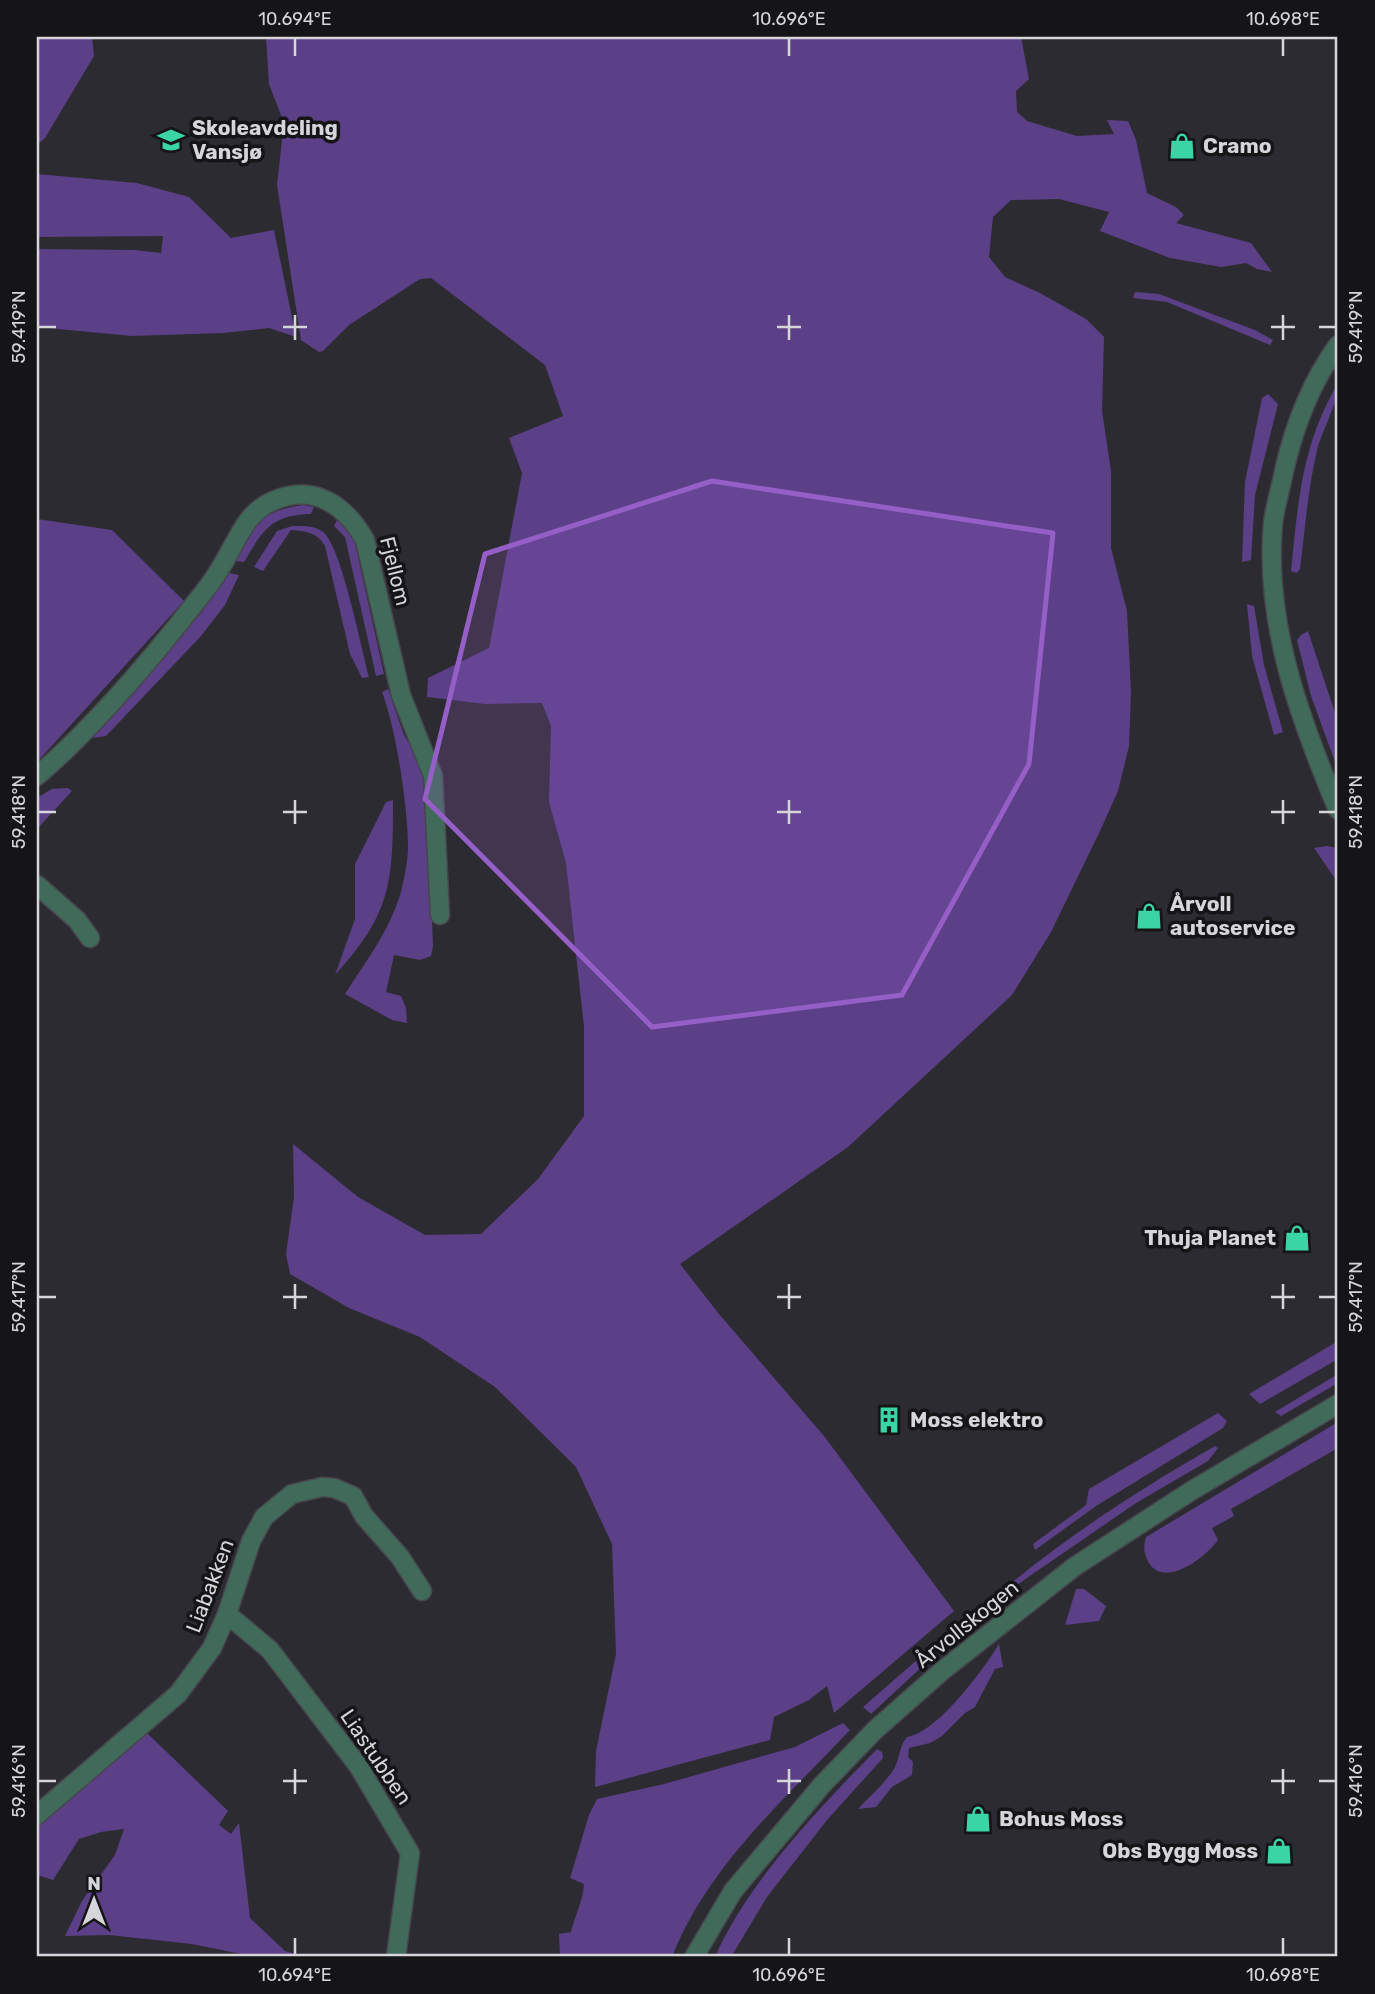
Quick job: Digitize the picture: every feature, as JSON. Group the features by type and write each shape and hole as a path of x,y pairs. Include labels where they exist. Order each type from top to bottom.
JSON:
{"street":[{"path":"1338,345 1293,433 1273,520 1271,557 1275,606 1291,688 1338,810"},
{"name":"Fjellom","path":"37,776 69,749 197,602 221,568 247,521 271,501 296,494 317,497 337,504 353,519 366,540 401,695 433,776 440,915"},
{"path":"37,885 77,920 90,938"},
{"name":"Årvollskogen","path":"694,1957 733,1891 822,1785 875,1730 942,1671 1074,1567 1191,1491 1338,1404"},
{"name":"Liabakken","path":"37,1815 178,1694 212,1648 227,1614 251,1541 264,1517 292,1494 321,1487 334,1488 353,1496 363,1516 400,1557 422,1591"},
{"name":"Liastubben","path":"227,1614 270,1650 359,1767 410,1853 396,1957"}],"highlighted area":[{"path":"712,481 1053,533 1029,764 902,995 652,1027 425,799 485,554"}],"shaded area":[{"path":"37,37 92,37 94,56 45,138 37,145"},
{"path":"266,37 1021,37 1029,79 1016,91 1017,112 1027,121 1077,136 1114,134 1107,120 1128,121 1136,140 1147,193 1176,207 1184,215 1176,223 1251,243 1272,272 1246,263 1221,267 1170,258 1100,231 1109,212 1059,199 1011,200 993,217 989,257 1005,277 1086,319 1104,337 1102,411 1111,471 1111,548 1127,611 1131,692 1129,746 1118,791 1051,932 1012,995 848,1147 680,1264 719,1314 824,1436 954,1611 834,1713 827,1686 809,1700 774,1717 770,1740 595,1787 596,1751 616,1654 612,1544 576,1467 495,1387 420,1337 349,1308 290,1274 286,1254 294,1197 293,1144 358,1197 425,1235 481,1234 538,1179 584,1116 584,1027 566,863 549,802 551,726 542,703 485,704 427,697 428,678 489,648 522,473 509,438 563,416 545,365 431,278 420,279 349,325 323,351 319,352 301,340 277,185 284,123 269,84"},
{"path":"37,174 137,183 189,197 231,238 274,230 296,337 269,328 223,333 132,336 37,327 37,249 135,250 161,253 163,236 37,237"},
{"path":"1135,292 1159,294 1255,330 1273,340 1270,345 1167,302 1133,298"},
{"path":"1338,383 1333,408 1317,450 1300,569 1297,573 1291,571 1304,474 1316,428"},
{"path":"1268,394 1278,404 1255,495 1251,560 1242,562 1245,482 1262,398"},
{"path":"303,505 314,507 311,514 286,517 277,521 263,533 244,562 235,561 246,537 259,521 277,511"},
{"path":"338,518 354,539 384,674 376,676 345,537 334,526"},
{"path":"37,519 112,530 184,601 37,762"},
{"path":"292,526 316,528 330,541 344,577 369,677 362,678 350,654 325,546 318,538 306,532 291,530 263,571 254,567 277,531"},
{"path":"229,573 239,575 225,605 201,636 106,736 91,738 203,610"},
{"path":"1247,604 1254,606 1264,665 1283,732 1274,735 1252,656"},
{"path":"1308,631 1338,722 1338,770 1311,696 1297,640"},
{"path":"388,689 404,735 422,764 427,785 433,946 431,956 420,960 394,955 386,992 401,996 406,1008 407,1023 392,1020 345,994 390,921 407,865 403,790 392,726 382,692"},
{"path":"68,788 72,791 37,829 37,798 52,789"},
{"path":"393,800 392,853 385,895 368,933 335,975 355,919 355,864 386,802"},
{"path":"1314,848 1338,848 1338,883"},
{"path":"1338,1341 1338,1359 1260,1404 1249,1394"},
{"path":"1338,1374 1338,1383 1281,1416 1275,1412"},
{"path":"1218,1413 1227,1421 1223,1428 1096,1506 1035,1550 1033,1544 1086,1505 1089,1489"},
{"path":"1338,1422 1338,1448 1231,1509 1234,1516 1212,1528 1218,1540 1196,1561 1165,1573 1156,1570 1149,1563 1144,1551 1146,1537"},
{"path":"1215,1446 1218,1448 1208,1461 1136,1503 1014,1587 1010,1584 1110,1511"},
{"path":"1076,1589 1084,1589 1106,1606 1099,1621 1065,1625"},
{"path":"948,1633 947,1641 940,1650 871,1714 863,1707"},
{"path":"999,1644 1003,1667 995,1669 975,1707 942,1736 930,1743 909,1748 908,1757 913,1762 912,1775 892,1787 876,1807 858,1809 894,1769 907,1737 932,1724 959,1698"},
{"path":"843,1723 850,1730 774,1809 727,1864 687,1924 672,1957 560,1957 559,1934 571,1932 584,1884 570,1878 589,1815 597,1799 664,1784 795,1747"},
{"path":"147,1733 228,1811 219,1825 231,1834 239,1823 250,1918 285,1951 308,1957 256,1957 192,1944 109,1935 65,1936 82,1901 115,1855 124,1829 79,1839 53,1880 37,1875 37,1826"},
{"path":"877,1749 882,1752 883,1758 827,1820 767,1897 731,1957 715,1957 729,1929 765,1874 809,1821"}],"place":[{"name":"Skoleavdeling Vansjø","path":"171,140"},
{"name":"Cramo","path":"1182,146"},
{"name":"Årvoll autoservice","path":"1149,916"},
{"name":"Thuja Planet","path":"1297,1238"},
{"name":"Moss elektro","path":"889,1420"},
{"name":"Bohus Moss","path":"978,1819"},
{"name":"Obs Bygg Moss","path":"1279,1851"}]}
